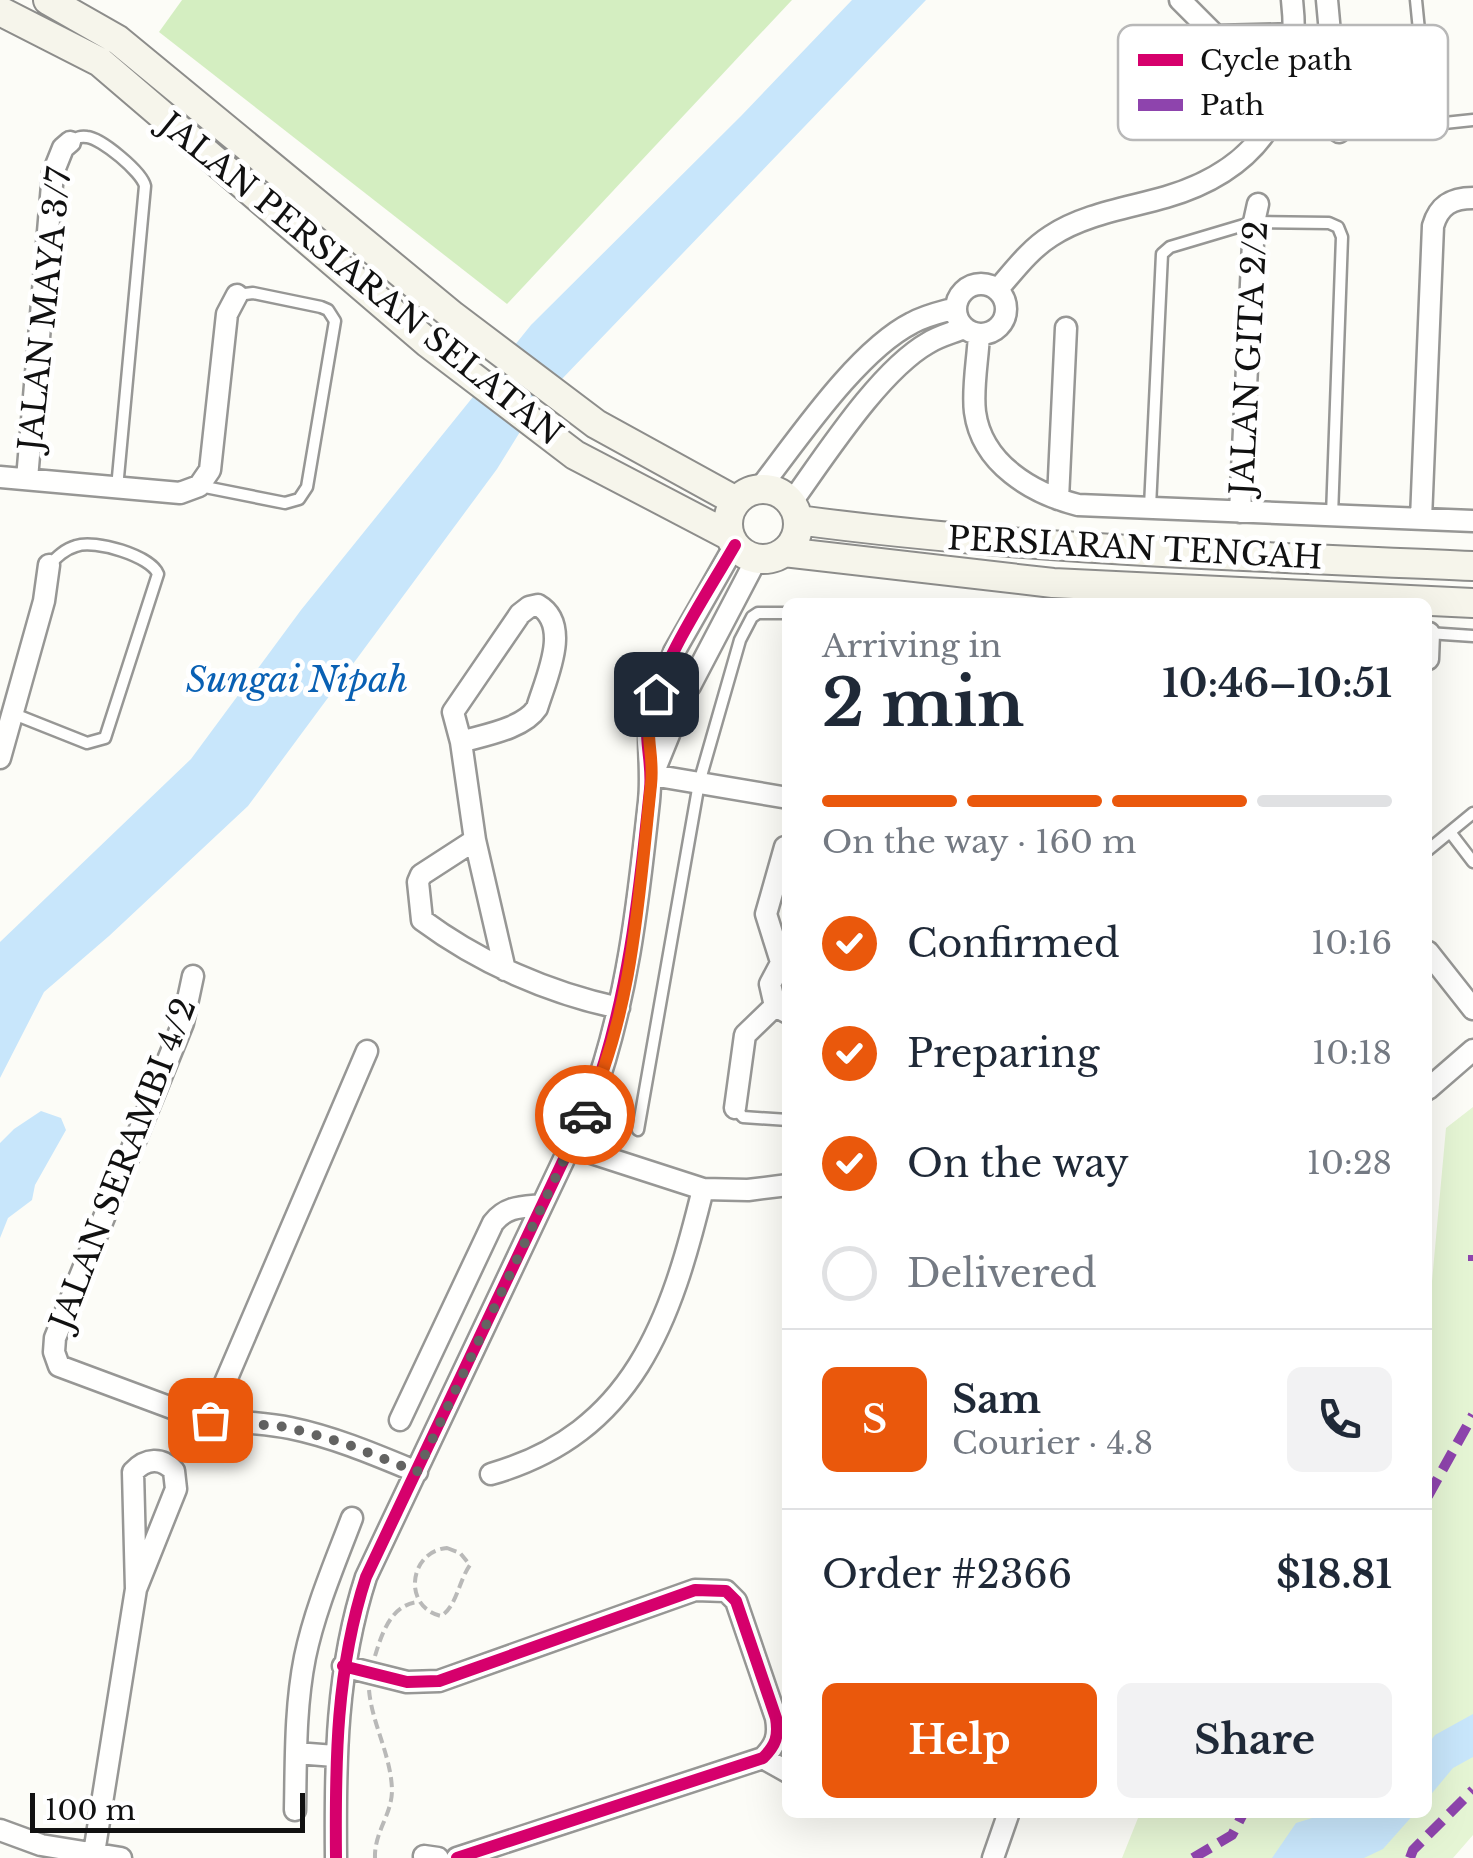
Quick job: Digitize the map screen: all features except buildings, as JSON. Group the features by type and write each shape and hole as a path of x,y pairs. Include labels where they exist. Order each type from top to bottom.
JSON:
{"street":[{"name":"JALAN PERSIARAN SELATAN","path":"48,0 118,40 453,316 596,424 748,495 778,492 795,511"},
{"path":"1180,0 1205,25"},
{"path":"1292,0 1295,25"},
{"path":"1327,0 1329,25"},
{"name":"JALAN PERSIARAN SELATAN","path":"0,11 100,62 428,343 576,455 752,548"},
{"path":"997,290 1033,250 1053,235 1084,220 1198,185 1240,160 1263,140"},
{"name":"JALAN MAYA 3/7","path":"26,479 53,173 63,148 70,142"},
{"path":"1421,519 1433,226 1444,205 1473,198"},
{"name":"JALAN GITA 2/2","path":"1240,512 1256,213"},
{"path":"336,1858 335,1756 343,1666 351,1623 366,1577 570,1146 608,1055 636,921 652,776 646,736 660,685 674,652 752,548 795,538 795,511 858,410 928,342 994,330 1004,318 1005,304 997,290 983,284 968,288 956,308 912,323 891,336 836,390 728,518 752,548"},
{"path":"0,477 180,493 199,486 210,470 226,314 237,295"},
{"path":"956,308 972,331 975,412 983,440 995,458 1032,490 1078,505 1473,521"},
{"path":"1058,500 1066,328"},
{"name":"PERSIARAN TENGAH","path":"795,511 938,538 1056,548 1473,566"},
{"path":"652,776 752,548"},
{"name":"PERSIARAN TENGAH","path":"752,548 1054,584 1363,598"},
{"path":"0,758 44,600 49,565"},
{"name":"PERSIARAN TENGAH","path":"1432,601 1473,603"},
{"path":"461,742 532,716 556,625 547,610 538,605 520,614 454,712 475,840 505,970"},
{"path":"652,776 782,797"},
{"path":"475,840 422,875 418,882 418,912 422,920 505,970 584,1001 619,1008"},
{"path":"782,858 766,914 782,957"},
{"path":"1432,957 1473,1010"},
{"path":"735,1108 745,1035 781,1009 770,984 782,969"},
{"name":"JALAN SERAMBI 4/2","path":"192,976 183,1024 61,1322 54,1352 59,1366 72,1373 210,1420"},
{"path":"1432,1086 1473,1050"},
{"path":"367,1051 210,1420 287,1427 344,1443 417,1472"},
{"path":"570,1146 703,1189 782,1186"},
{"path":"491,1474 530,1463 593,1422 621,1394 657,1332 687,1254 703,1189"},
{"path":"400,1420 494,1223 511,1208 542,1204"},
{"path":"432,1354 466,1367"},
{"path":"94,1853 136,1589 133,1472 148,1461 160,1460 174,1471 176,1489 136,1589"},
{"path":"295,1810 305,1657 352,1518"},
{"path":"334,1568 366,1577"},
{"path":"343,1666 407,1682 439,1681 696,1590 726,1591 736,1600 776,1718 774,1748 763,1758 457,1858"},
{"path":"296,1753 335,1756"},
{"path":"763,1758 782,1769"},
{"path":"993,1858 1007,1818"},
{"path":"0,1830 41,1845 121,1858"}],"lane":[{"path":"1416,0 1418,25"},
{"path":"1448,123 1473,120"},
{"path":"70,142 96,139 138,172 145,186 116,489"},
{"path":"1150,508 1162,254 1170,247 1256,213 1329,223 1341,232 1332,516"},
{"path":"199,486 285,503 299,500 307,487 335,322 328,310 321,307 253,293 237,295"},
{"path":"14,714 87,743 105,738 158,574 147,560 90,543 77,545 49,565"},
{"path":"638,1130 699,783 745,630 758,613 782,613"},
{"path":"1432,633 1473,636"},
{"path":"1432,847 1473,814"},
{"path":"1450,832 1473,862"},
{"path":"735,1108 744,1117 782,1120"}],"path":[{"path":"439,1549 460,1553 470,1565 450,1610 441,1616 418,1602 414,1580 422,1563 439,1549"},
{"path":"375,1858 375,1844 391,1808 392,1791 386,1752 368,1694 370,1674 383,1633 393,1616 405,1605 418,1602"}],"green space":[{"path":"182,0 792,0 507,304 159,32"},
{"path":"1473,1107 1473,1835 1453,1858 1122,1858 1138,1818 1432,1818 1432,1281 1446,1128"}],"water":[{"name":"Sungai Nipah","path":"852,0 926,0 536,406 497,469 248,806 44,992 0,1078 0,942 191,759 301,610 531,325"},
{"path":"41,1111 61,1118 66,1130 35,1185 32,1200 8,1218 0,1238 0,1143"},
{"path":"1473,1714 1473,1757 1453,1768 1432,1793 1432,1739"},
{"path":"1312,1818 1411,1818 1383,1849 1364,1858 1272,1858 1296,1823"}],"marked path":[{"path":"1473,1255 1473,1261"},
{"path":"1432,1489 1473,1415"},
{"path":"1410,1858 1413,1850 1473,1790"},
{"path":"1193,1858 1232,1835 1241,1818"}],"cycle path":[{"path":"336,1858 337,1751 343,1681 366,1577 591,1102 614,1026 636,908 650,789 649,714 674,650 735,545"},
{"path":"343,1666 407,1682 439,1681 695,1590 726,1591 736,1601 776,1718 776,1740 763,1758 457,1858"}],"way so far":[{"path":"210,1420 287,1427 344,1443 417,1472 585,1115"}],"route":[{"path":"585,1115 608,1055 629,968 652,776 646,736 656,694"}]}
